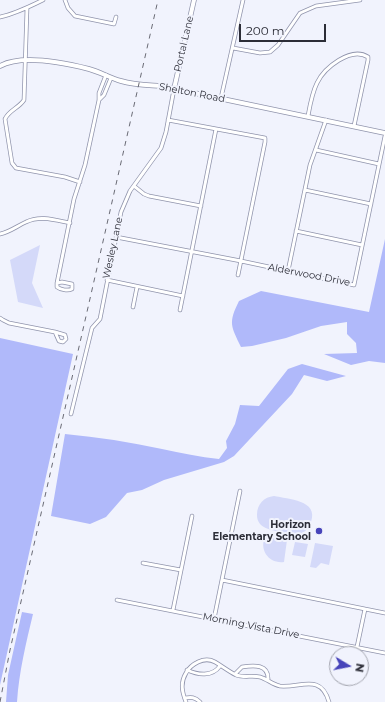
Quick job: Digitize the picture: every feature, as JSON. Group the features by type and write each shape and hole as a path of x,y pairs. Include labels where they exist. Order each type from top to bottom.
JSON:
{"street":[{"path":"0,17 8,16 43,0"},
{"path":"65,0 72,13 78,17 114,24 116,16"},
{"name":"Portal Lane","path":"174,89 194,0"},
{"path":"221,98 243,0"},
{"path":"233,48 260,53 270,52 278,45 300,12 316,6 342,1 360,0"},
{"path":"27,8 24,100 20,105 8,113 5,119 14,166 20,169 65,177 80,182"},
{"path":"308,116 313,92 321,76 344,56 354,54 366,55 368,60 354,126"},
{"name":"Shelton Road","path":"0,66 11,62 25,61 42,61 69,65 130,83 161,86 221,98 354,126 385,135"},
{"path":"57,283 62,282 72,284 73,287 70,290 60,289 57,287 57,283 74,198 85,165 99,100 99,93 106,75"},
{"path":"99,100 104,95 111,78"},
{"name":"Wesley Lane","path":"71,414 92,328 100,319 121,212 125,200 161,148 174,89"},
{"path":"168,120 265,138 238,275"},
{"path":"288,271 310,165 326,120"},
{"path":"180,310 216,129"},
{"name":"Alderwood Drive","path":"116,237 354,285 385,135"},
{"path":"316,150 379,164"},
{"path":"134,186 144,194 150,196 201,206"},
{"path":"305,190 371,204"},
{"path":"0,234 8,232 25,222 34,219 43,218 70,223"},
{"path":"296,231 362,245"},
{"path":"107,280 183,296"},
{"path":"133,307 137,287"},
{"path":"0,318 9,323 55,332"},
{"path":"214,619 240,492"},
{"path":"173,610 192,516"},
{"path":"143,563 181,570"},
{"path":"222,580 385,613"},
{"name":"Morning Vista Drive","path":"117,600 347,646"},
{"path":"357,646 366,609"},
{"name":"Morning Vista Drive","path":"369,650 385,653"},
{"path":"186,702 182,683 187,670 195,663 205,660 214,662 235,674 241,676 262,677 280,686 314,684 322,688 327,695 329,702"},
{"path":"187,670 197,674 204,674 217,670 220,666"},
{"path":"235,674 242,667 257,666 266,671 268,674 268,680"},
{"path":"184,698 196,698 200,702"}],"shaded area":[{"path":"385,239 385,363 369,361 351,365 324,354 357,353 356,343 347,334 347,322 321,326 286,338 241,347 233,329 233,315 239,301 261,291 369,312"},
{"path":"40,245 32,283 43,308 18,302 10,260"},
{"path":"0,338 73,354 0,685"},
{"path":"302,364 346,376 327,381 304,375 292,394 234,456 224,462 164,480 142,490 127,493 106,517 90,524 51,516 65,434 114,440 190,455 219,459 227,448 226,441 235,424 240,405 259,406 288,369"},
{"path":"274,496 301,502 311,509 311,522 306,530 299,534 289,534 262,526 258,520 258,508 264,500"},
{"path":"265,537 287,540 284,562 274,561 267,555 263,547"},
{"path":"295,542 308,544 305,557 292,555"},
{"path":"315,543 333,546 329,565 321,563 316,568 310,567"},
{"path":"22,612 33,614 21,669 17,702 6,702 8,675"}],"railway":[{"path":"0,702 10,650 158,0"}],"place":[{"name":"Horizon Elementary School","path":"319,531"}]}
